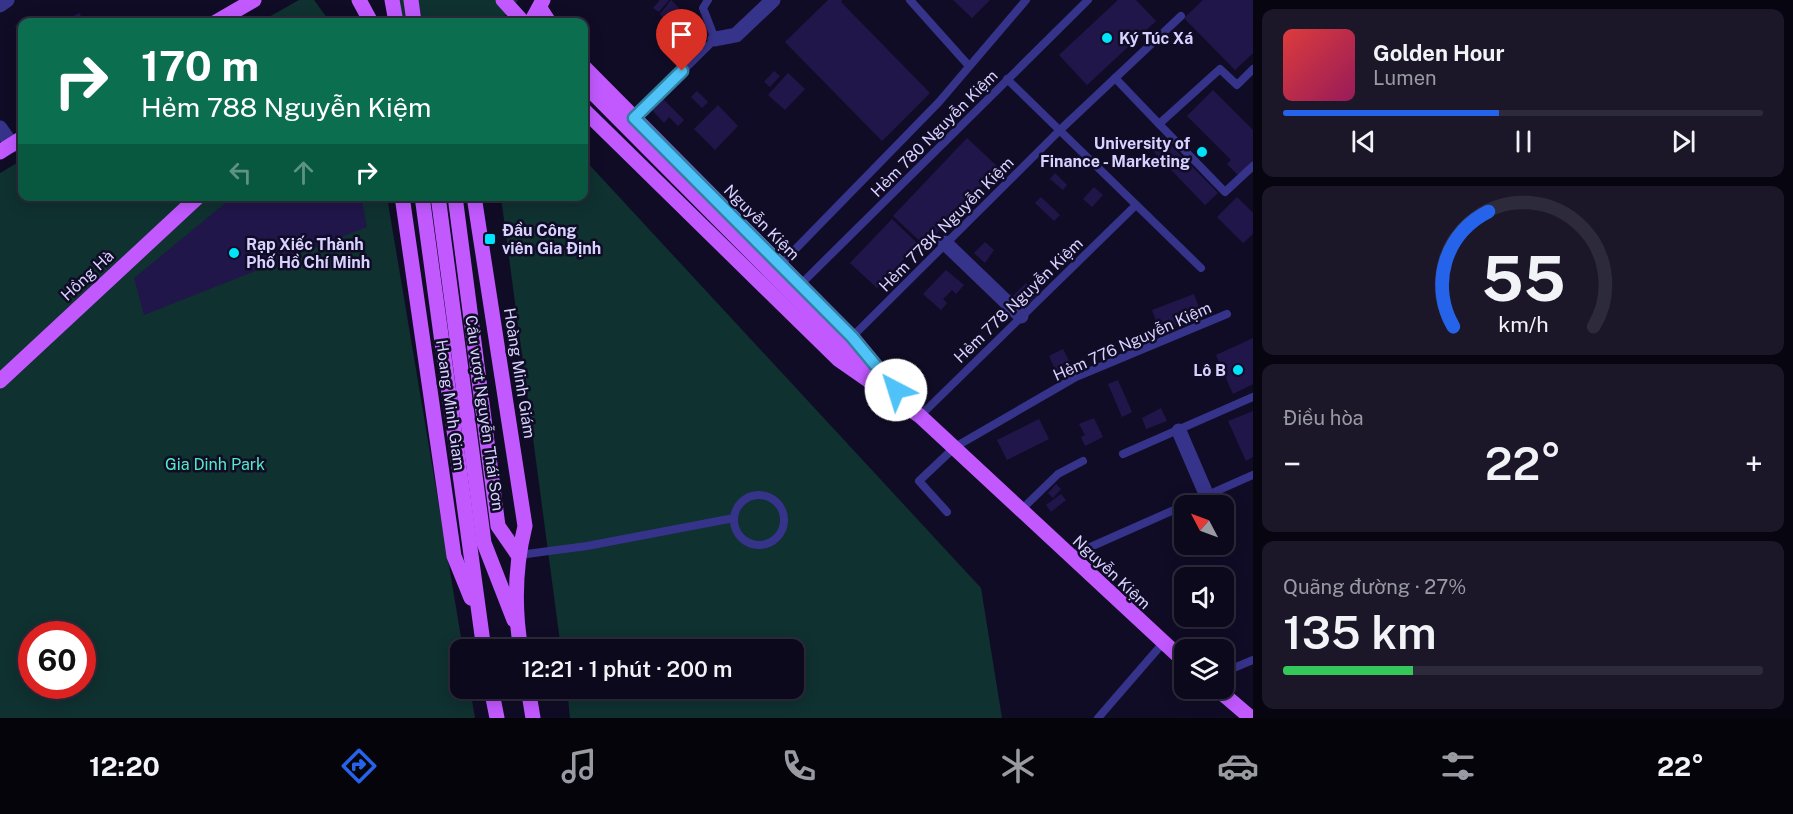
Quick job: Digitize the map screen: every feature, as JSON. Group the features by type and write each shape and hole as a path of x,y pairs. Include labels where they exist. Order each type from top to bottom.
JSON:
{"main road":[{"path":"223,18 254,0"},
{"path":"359,0 369,18"},
{"path":"392,0 395,18"},
{"path":"411,0 413,18"},
{"path":"503,0 519,18"},
{"path":"533,18 541,4"},
{"path":"541,4 547,18"},
{"name":"Nguyễn Kiệm","path":"588,71 800,285 849,344"},
{"path":"588,88 849,344 915,412"},
{"name":"Nguyễn Kiệm","path":"588,114 838,359 915,412 1174,652"},
{"name":"Hồng Hà","path":"1,376 194,201"},
{"name":"Hoang Minh Giam","path":"403,201 454,556 477,615"},
{"name":"Cầu vượt Nguyễn Thái Sơn","path":"423,201 471,553 477,615"},
{"name":"Cầu vượt Nguyễn Thái Sơn","path":"439,201 484,543 518,628"},
{"path":"456,201 498,526 518,555"},
{"name":"Hoàng Minh Giám","path":"475,201 525,526 518,555 520,639"},
{"path":"477,615 482,639"},
{"path":"493,699 497,718"},
{"path":"530,699 533,718"},
{"path":"1229,699 1251,718"}],"street":[{"path":"0,5 7,0"},
{"path":"715,39 736,35 773,0"},
{"path":"0,128 12,145"},
{"path":"945,243 1021,316"},
{"path":"1179,431 1207,495"}],"lane":[{"path":"634,118 715,39 703,8 708,0"},
{"path":"910,0 969,66"},
{"path":"780,266 939,102 1026,0"},
{"name":"Hẻm 780 Nguyễn Kiệm","path":"800,285 1088,0"},
{"name":"Hẻm 778K Nguyễn Kiệm","path":"849,344 945,243 1181,16"},
{"path":"1159,124 1220,69 1237,85 1253,69"},
{"path":"1115,78 1226,192 1253,166"},
{"path":"1007,79 1201,268"},
{"name":"Hẻm 778 Nguyễn Kiệm","path":"915,412 1021,316 1136,205"},
{"name":"Hẻm 776 Nguyễn Kiệm","path":"946,512 919,481 955,447 1076,377 1227,314"},
{"path":"1123,454 1253,397"},
{"path":"1021,510 1058,474 1083,461"},
{"path":"1209,495 1253,475"},
{"path":"762,495 780,505 784,522 778,537 772,542 756,545 741,538 734,519 742,501 762,495"},
{"path":"1068,556 1174,510"},
{"path":"518,555 587,546 734,519"},
{"path":"1098,718 1163,643"},
{"path":"1234,668 1253,660"}],"green space":[{"path":"299,0 314,0 327,18 267,18"},
{"path":"385,0 518,0 503,18 400,18"},
{"name":"Gia Dinh Park","path":"18,162 18,201 388,201 461,639 450,639 450,699 472,699 475,718 0,718 0,173"},
{"path":"588,163 981,588 1002,718 570,718 568,699 804,699 804,639 560,639 502,201 588,201"}],"building":[{"path":"660,0 669,0 659,12 653,8"},
{"path":"671,0 686,15 674,28 660,14"},
{"path":"828,0 842,0 841,2 930,93 882,141 785,42"},
{"path":"953,0 990,0 972,18"},
{"name":"Ký Túc Xá","path":"1118,0 1136,0 1156,21 1087,85 1059,55"},
{"path":"1203,0 1253,0 1253,53 1235,70 1184,18"},
{"path":"79,13 82,18 73,18"},
{"path":"774,71 780,76 770,87 764,82"},
{"path":"788,73 805,89 785,110 768,95"},
{"path":"1213,90 1253,130 1253,163 1240,177 1227,164 1231,160 1187,116"},
{"path":"697,91 708,102 702,108 691,97"},
{"path":"663,99 684,120 678,126 669,117 664,123 652,110"},
{"path":"718,105 738,126 715,150 694,129"},
{"path":"1161,135 1218,193 1205,205 1149,147"},
{"path":"967,138 999,168 925,246 893,216"},
{"path":"1055,173 1067,185 1063,190 1050,179"},
{"path":"1094,187 1103,195 1092,207 1083,199"},
{"path":"1041,197 1060,215 1054,221 1035,203"},
{"path":"1237,197 1253,213 1253,234 1243,243 1217,217"},
{"name":"Rạp Xiếc Thành Phố Hồ Chí Minh","path":"228,201 362,201 367,227 144,315 134,278"},
{"path":"892,219 918,244 877,288 850,263"},
{"path":"985,242 994,250 985,263 974,253"},
{"path":"946,270 964,285 956,294 952,290 943,299 947,303 941,310 923,294"},
{"path":"1026,283 1038,294 1024,308 1012,297"},
{"path":"1194,294 1202,316 1160,332 1152,310"},
{"name":"Lô B","path":"1253,338 1253,384 1233,394 1216,355"},
{"path":"1063,349 1074,371 1059,378 1049,356"},
{"path":"1118,380 1132,412 1122,417 1108,384"},
{"path":"1161,408 1167,421 1146,429 1142,418"},
{"path":"1253,411 1253,457 1246,461 1228,421"},
{"path":"1094,418 1103,437 1085,446 1081,437 1085,435 1079,424"},
{"path":"1039,419 1049,439 1007,460 997,440"},
{"path":"1056,484 1061,489 1053,498 1048,493"},
{"path":"1061,494 1066,500 1051,512 1046,505"}],"place":[{"name":"Ký Túc Xá","path":"1107,38"},
{"name":"University of Finance - Marketing","path":"1202,152"},
{"name":"Đầu Công viên Gia Định","path":"490,239"},
{"name":"Rạp Xiếc Thành Phố Hồ Chí Minh","path":"234,253"},
{"name":"Lô B","path":"1238,370"}],"route":[{"path":"682,71 634,118 852,337 896,390"}]}
